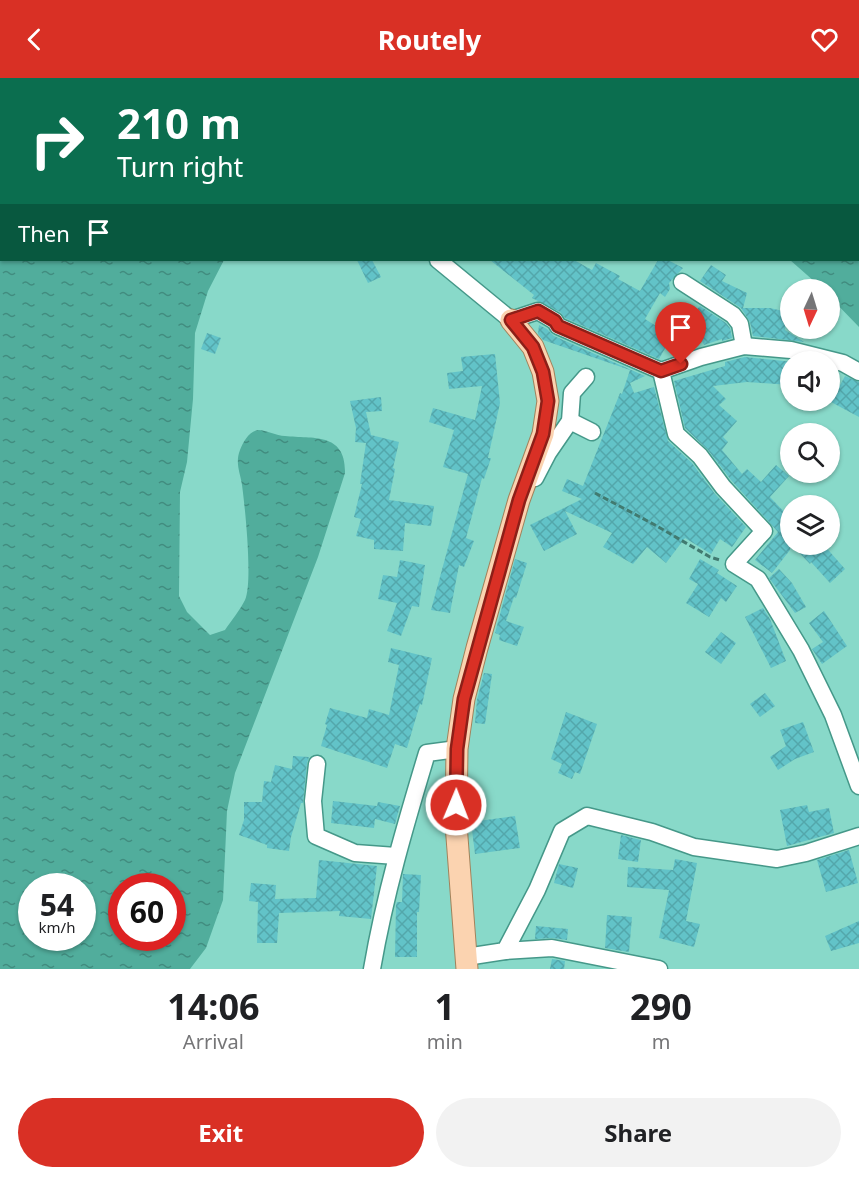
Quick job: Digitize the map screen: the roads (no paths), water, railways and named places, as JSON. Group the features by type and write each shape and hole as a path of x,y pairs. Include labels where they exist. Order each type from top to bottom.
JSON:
{"main road":[{"path":"466,963 456,824 457,749 467,688 519,500 543,434 548,401 543,372 533,347 511,320"}],"street":[{"path":"439,261 511,320 538,311 555,321 558,326 661,371 701,357 744,346 791,350 843,363 859,372"},
{"path":"682,282 733,315 740,324 744,346"},
{"path":"661,371 676,434 700,456 723,487 764,531 734,564 758,579 801,650 833,715 852,746 859,786"},
{"path":"519,500 529,491 548,453 570,420 572,393 586,377"},
{"path":"570,420 592,432"},
{"path":"372,969 382,911 396,856 427,753 457,749"},
{"path":"317,764 313,801 316,836 355,853 396,856"},
{"path":"505,951 537,890 562,831 587,816 652,832 694,848 777,859 806,853 859,836"},
{"path":"466,963 505,951 552,948 659,969"}],"water":[{"path":"0,261 223,261 208,291 195,333 193,399 187,462 180,492 179,596 187,612 210,635 225,630 243,604 247,591 246,526 238,463 240,450 247,437 258,430 282,436 326,440 340,450 344,460 345,473 318,557 235,773 227,811 223,900 206,948 190,969 0,969"},
{"path":"791,261 859,261 859,327 840,307 840,279 812,279"}]}
